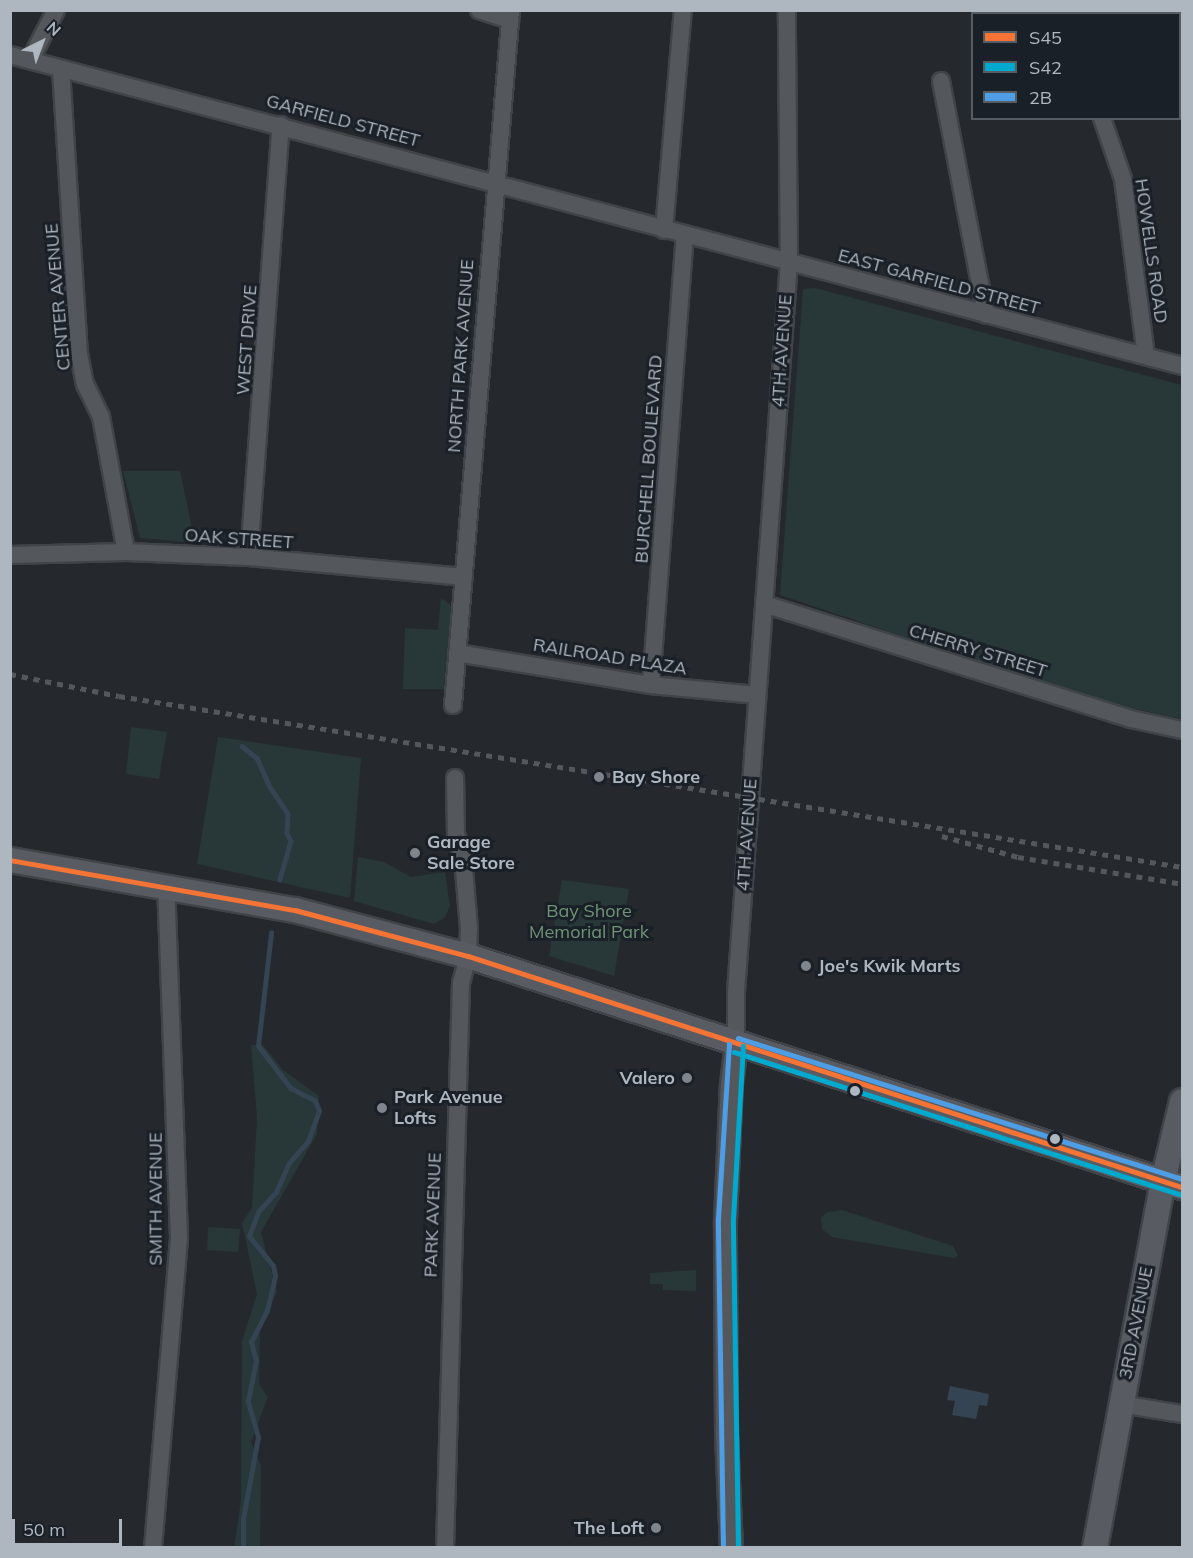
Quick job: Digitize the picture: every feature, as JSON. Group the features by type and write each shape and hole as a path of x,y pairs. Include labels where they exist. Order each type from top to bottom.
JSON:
{"main road":[{"path":"10,860 166,885 295,910 468,956 736,1046 1173,1184"},
{"name":"3RD AVENUE","path":"1095,1548 1120,1404 1173,1184 1182,1101"}],"street":[{"path":"30,60 56,10"},
{"path":"479,10 511,15"},
{"path":"664,230 683,10"},
{"name":"4TH AVENUE","path":"731,1548 726,1435 725,1219 731,1084 736,1046 757,695 789,262 787,10"},
{"name":"NORTH PARK AVENUE","path":"453,705 494,181 511,15"},
{"name":"GARFIELD STREET","path":"10,55 494,181 686,236"},
{"name":"CENTER AVENUE","path":"61,69 79,354 85,384 101,417 126,552"},
{"path":"941,81 986,315"},
{"name":"HOWELLS ROAD","path":"1103,120 1123,179 1146,355"},
{"name":"WEST DRIVE","path":"249,558 281,125"},
{"name":"EAST GARFIELD STREET","path":"686,236 1182,366"},
{"name":"BURCHELL BOULEVARD","path":"651,685 686,236"},
{"name":"OAK STREET","path":"10,555 126,552 249,558 464,577"},
{"name":"CHERRY STREET","path":"764,604 1131,719 1182,730"},
{"name":"RAILROAD PLAZA","path":"458,652 651,685 757,695"},
{"name":"PARK AVENUE","path":"445,1548 461,982 468,956 463,858 456,834 455,778"},
{"name":"SMITH AVENUE","path":"153,1548 179,1238 166,885"},
{"path":"1120,1404 1182,1414"}],"green space":[{"path":"815,288 1182,385 1182,719 1085,698 780,595 803,289"},
{"path":"123,471 180,471 195,543 140,538"},
{"path":"441,598 452,606 444,689 403,689 405,628 438,630"},
{"path":"131,727 167,732 159,779 126,774"},
{"path":"218,737 361,758 350,898 197,864"},
{"path":"358,857 384,862 411,877 445,872 450,906 445,917 434,924 354,901"},
{"name":"Bay Shore Memorial Park","path":"562,880 629,889 614,976 549,956"},
{"path":"251,1045 263,1045 283,1070 319,1096 317,1134 261,1232 277,1292 260,1328 259,1384 268,1397 251,1442 261,1466 260,1547 234,1548 241,1501 242,1341 257,1294 242,1223 252,1208 257,1117"},
{"path":"842,1210 953,1246 958,1255 954,1258 832,1237 822,1229 821,1218 827,1212"},
{"path":"208,1227 240,1229 238,1252 207,1250"},
{"path":"696,1270 696,1291 663,1290 663,1284 650,1284 650,1273"}],"water":[{"path":"950,1386 989,1394 987,1406 979,1405 976,1419 952,1415 955,1401 947,1400"}],"waterway":[{"path":"242,746 257,758 270,787 288,814 287,833 291,841 280,879"},
{"path":"243,1548 243,1519 258,1437 248,1401 256,1361 251,1342 267,1311 275,1276 273,1266 249,1236 258,1212 276,1192 289,1163 308,1141 319,1111 315,1101 291,1089 258,1046 271,933"}],"railway":[{"path":"10,674 119,696 1182,867"},
{"path":"942,836 1018,857 1182,884"}],"transit line":[{"name":"S45","path":"10,860 295,910 468,956 1182,1187"},
{"name":"2B","path":"738,1038 1182,1179"},
{"name":"2B","path":"723,1548 718,1219 729,1044"},
{"name":"S42","path":"738,1548 733,1219 743,1046"},
{"name":"S42","path":"734,1052 1180,1194"}],"place":[{"name":"Bay Shore","path":"599,777"},
{"name":"Garage Sale Store","path":"415,853"},
{"name":"Joe's Kwik Marts","path":"806,966"},
{"name":"Valero","path":"687,1078"},
{"name":"Park Avenue Lofts","path":"382,1108"},
{"name":"The Loft","path":"656,1528"}]}
